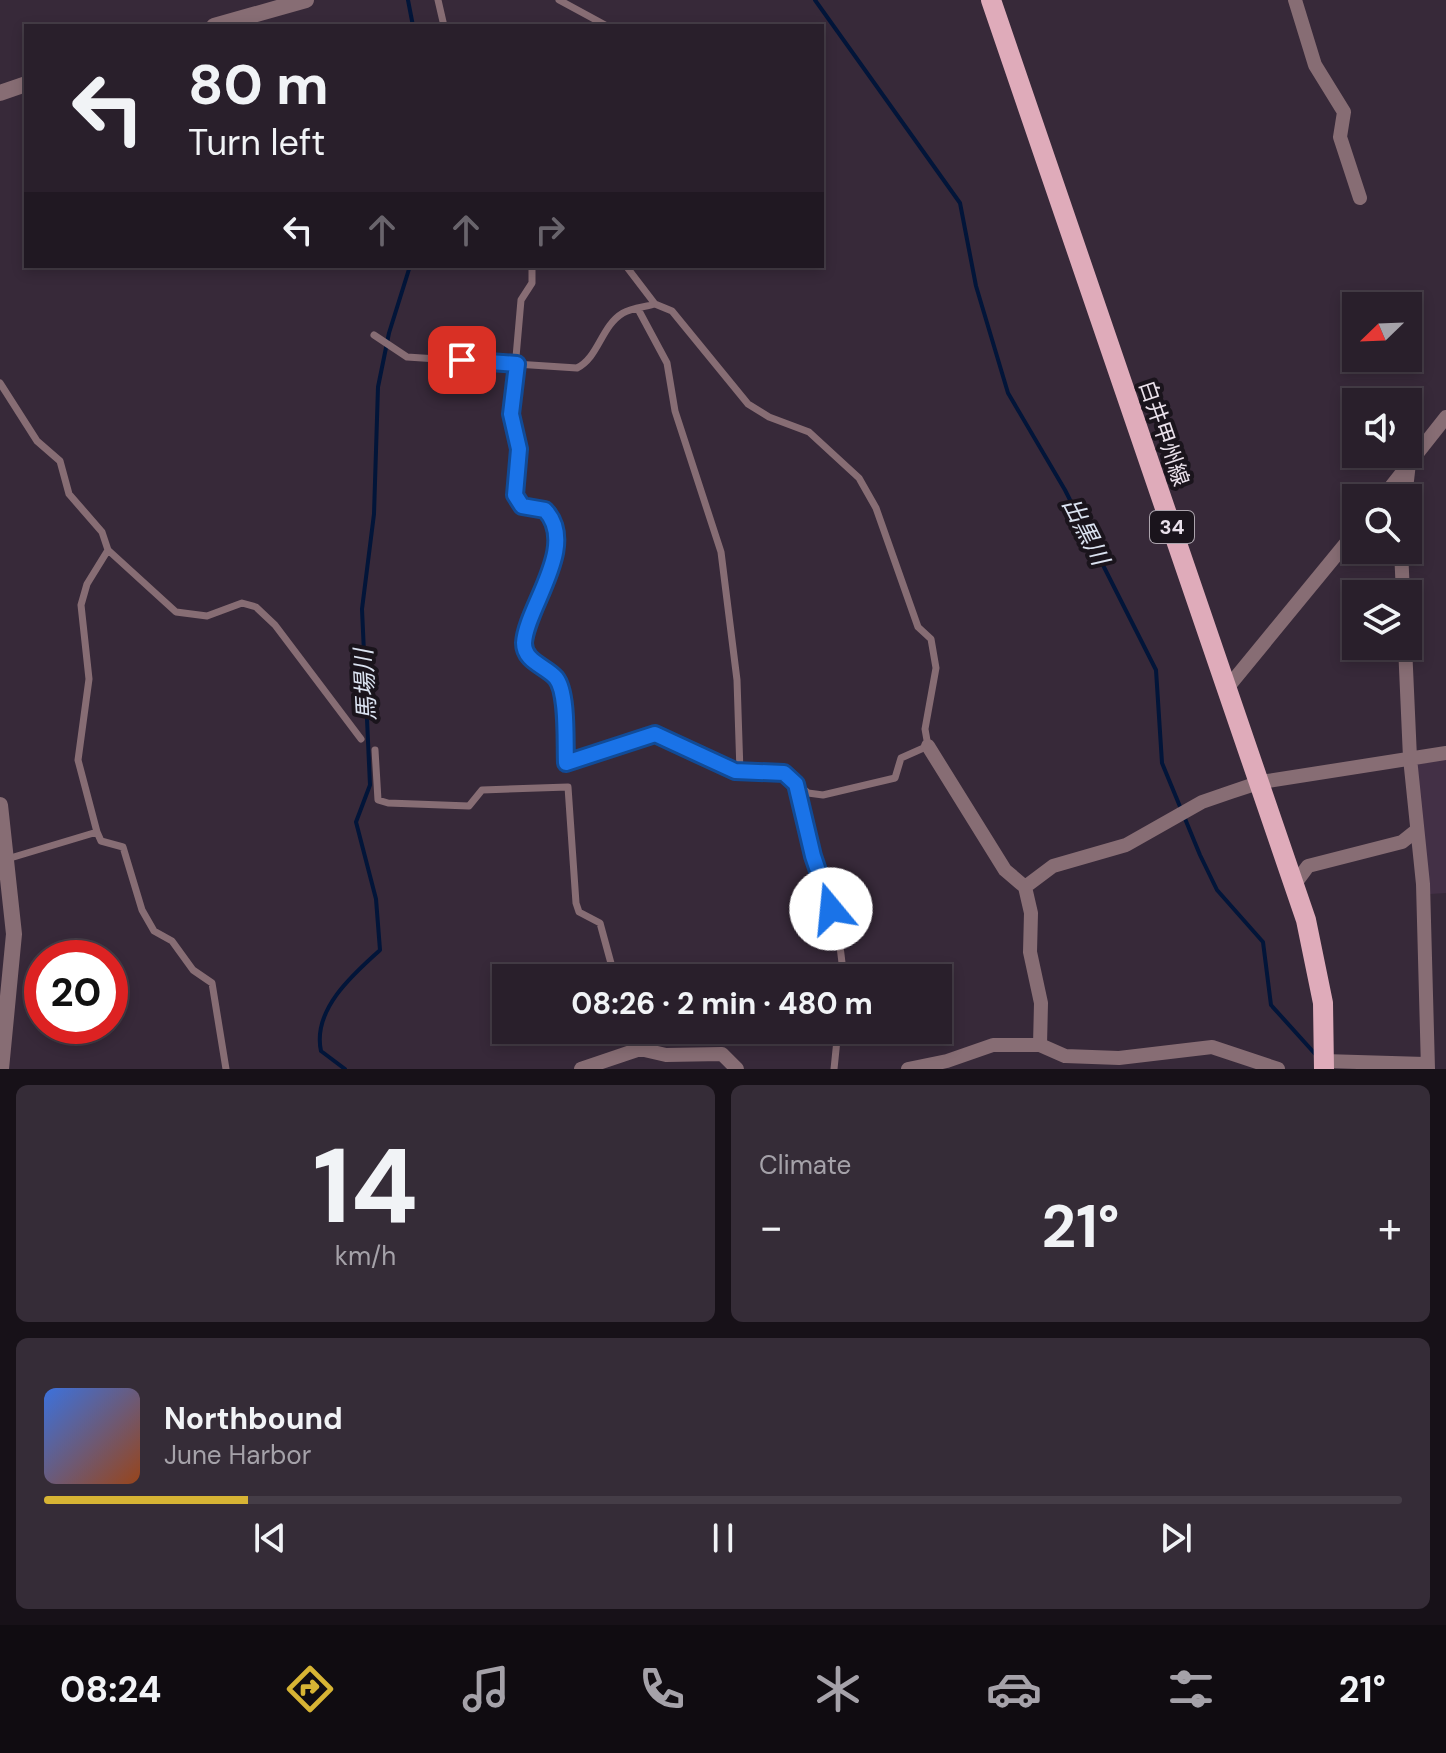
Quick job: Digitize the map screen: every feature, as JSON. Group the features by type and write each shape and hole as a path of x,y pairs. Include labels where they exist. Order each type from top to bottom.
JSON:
{"main road":[{"name":"白井甲州線","path":"991,0 1294,885 1317,964 1324,1065"}],"street":[{"path":"221,24 306,0"},
{"path":"1295,0 1315,65 1344,112 1340,137 1360,198"},
{"path":"0,93 24,85"},
{"path":"1422,447 1446,417"},
{"path":"1393,484 1405,468"},
{"path":"1228,687 1342,548"},
{"path":"1324,1065 1426,1066 1423,884 1410,758 1406,660"},
{"path":"928,746 1005,870 1025,887 1031,913 1030,952 1041,1003 1040,1045"},
{"path":"1025,887 1053,866 1126,845 1202,802 1261,782 1446,753"},
{"path":"0,805 14,934 1,1069"},
{"path":"1294,885 1308,866 1402,842 1417,830"},
{"path":"908,1069 947,1061 993,1045 1040,1045 1065,1056 1119,1058 1212,1047 1278,1069"},
{"path":"581,1069 640,1049 666,1055 722,1054 737,1069"}],"lane":[{"path":"438,0 444,24"},
{"path":"559,0 603,24"},
{"path":"532,268 532,283 521,300 511,414 519,449 515,495 522,506 545,510 554,525 554,562 524,643 529,658 557,679 563,699 566,763 655,734 740,772 784,773 808,793 823,795 895,778 901,758 928,746 925,729 936,668 931,639 918,627 876,508 859,478 809,432 769,417 748,404 672,311 655,304 628,268"},
{"path":"377,337 407,357 577,368 588,362 604,333 623,313 655,304"},
{"path":"638,309 667,363 675,411 721,552 737,680 740,772"},
{"path":"0,383 37,441 60,461 69,494 102,532 108,550 176,612 207,616 242,603 256,607 275,625 361,739"},
{"path":"108,550 87,584 81,605 89,679 78,760 97,832 101,841 123,847 138,900 154,931 172,941 193,970 212,983 226,1069"},
{"path":"375,750 378,800 388,803 469,806 482,790 568,787 576,903 579,912 600,923 611,964"},
{"path":"796,784 813,856 825,885 836,928 841,964"},
{"path":"5,859 97,832"},
{"path":"638,1044 640,1049"},
{"path":"834,1069 837,1044"}],"shaded area":[{"path":"1446,759 1446,893 1430,894 1416,763"}],"waterway":[{"name":"馬場川","path":"408,0 413,24"},
{"name":"出黒川","path":"815,0 960,203 976,286 1008,393 1065,490 1156,670 1162,763 1200,855 1217,890 1263,942 1271,1005 1317,1056"},
{"name":"馬場川","path":"345,1069 321,1051 320,1036 323,1021 337,994 380,950 376,899 356,822 370,785 362,609 374,514 378,387 389,333 409,268"}],"route":[{"path":"462,360 517,364 511,414 519,449 515,495 522,506 545,510 554,525 554,562 524,643 529,658 557,679 563,699 566,763 655,734 735,771 784,773 796,784 813,856 831,909"}]}
